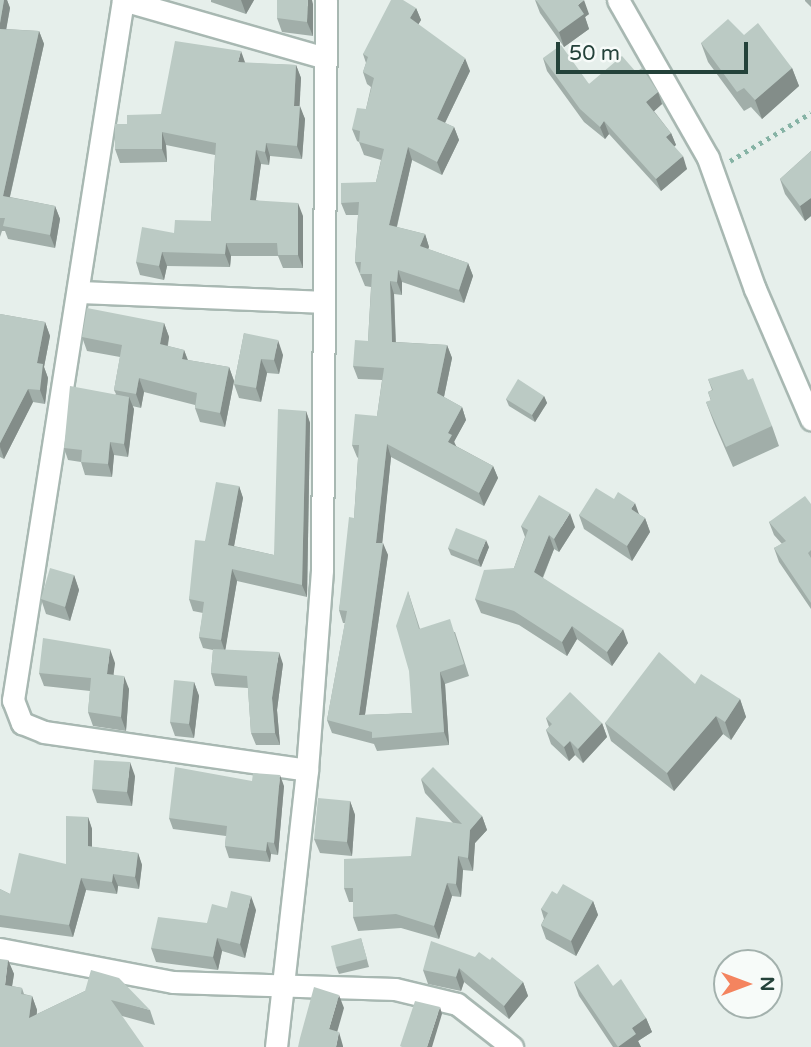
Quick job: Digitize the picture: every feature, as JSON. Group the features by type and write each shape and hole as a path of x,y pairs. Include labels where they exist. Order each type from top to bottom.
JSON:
{"street":[{"path":"307,770 44,732 22,723 13,700 123,0 325,58"},
{"path":"276,1047 307,770 322,570 326,0"},
{"path":"618,0 713,172 755,289 811,419"},
{"path":"78,292 322,302"},
{"path":"0,949 173,982 283,989 395,989 457,1004 512,1047"}],"path":[{"path":"713,172 811,113"}],"building":[{"path":"0,0 4,0 0,23"},
{"path":"277,0 308,0 307,22 277,18"},
{"path":"391,0 403,0 416,8 410,18 465,58 437,119 454,127 437,162 408,147 389,225 425,234 420,246 468,263 459,290 398,270 397,282 390,281 392,342 447,345 437,393 462,407 448,433 452,435 448,442 493,466 479,493 387,444 376,543 383,543 359,715 412,713 409,671 396,626 408,591 419,629 450,619 464,664 440,672 444,732 372,738 372,732 327,720 347,611 339,610 349,517 354,518 359,445 352,445 355,414 377,416 384,368 353,366 355,340 368,341 372,274 360,274 361,262 355,262 359,202 341,203 341,183 376,182 384,149 359,142 360,131 352,129 357,108 366,109 374,78 363,72 368,57 363,54"},
{"path":"536,0 584,0 578,5 584,14 559,32"},
{"path":"728,19 744,35 758,23 792,68 755,100 744,88 737,92 701,43"},
{"path":"0,29 39,31 3,196 55,206 50,235 3,226 5,218 0,218"},
{"path":"175,41 241,51 238,62 296,65 294,106 300,106 297,146 266,143 265,152 256,150 250,200 298,203 298,255 278,255 277,243 226,243 225,254 162,252 159,266 136,262 142,227 174,233 175,220 211,221 216,143 162,132 162,149 115,149 115,124 127,124 127,115 161,114"},
{"path":"561,45 589,84 622,56 636,72 642,68 658,92 646,102 671,133 666,137 683,156 656,179 604,121 600,127 580,109 543,58"},
{"path":"811,151 811,198 800,206 780,179"},
{"path":"87,308 164,323 160,344 184,350 182,359 229,367 220,413 195,408 197,393 139,378 136,394 114,390 122,345 82,337"},
{"path":"0,314 45,322 37,363 43,364 40,390 28,389 0,443"},
{"path":"244,333 278,340 274,360 261,359 256,388 234,384"},
{"path":"743,369 748,380 753,378 772,426 726,447 706,402 711,400 708,392 713,390 708,379"},
{"path":"518,379 544,396 532,415 506,399"},
{"path":"70,386 129,397 124,444 110,442 108,464 81,462 82,450 64,448"},
{"path":"278,409 306,411 302,585 232,569 221,640 199,637 204,602 189,599 195,540 205,541 216,482 239,486 228,545 274,555"},
{"path":"596,488 614,499 618,492 635,503 631,509 645,518 627,546 579,515"},
{"path":"539,495 570,513 554,539 549,535 534,572 623,629 607,652 572,626 562,642 514,611 475,599 484,570 514,568 528,530 521,526"},
{"path":"805,496 811,504 811,550 808,553 811,558 811,603 774,548 786,541 769,522"},
{"path":"456,528 486,540 478,560 448,548"},
{"path":"50,568 74,575 65,607 41,599"},
{"path":"43,638 110,649 107,674 124,676 121,717 88,712 91,678 39,673"},
{"path":"213,649 279,652 272,698 275,733 251,733 247,676 211,673"},
{"path":"659,652 695,684 701,674 740,699 725,722 716,716 667,773 605,723"},
{"path":"174,680 194,682 189,724 170,722"},
{"path":"570,692 602,723 578,749 570,741 564,747 546,730 552,724 546,718"},
{"path":"94,760 130,762 127,792 92,789"},
{"path":"175,767 252,781 253,773 280,775 274,843 267,842 266,851 225,846 227,826 169,818"},
{"path":"433,767 482,816 470,830 468,858 458,856 456,884 447,883 434,926 396,914 353,917 353,888 344,888 344,859 411,856 416,817 462,824 421,779"},
{"path":"318,798 350,801 347,842 314,839"},
{"path":"66,816 88,817 88,846 138,853 135,877 113,874 112,882 81,878 69,925 0,915 0,889 10,894 19,853 66,864"},
{"path":"563,884 593,901 571,941 541,925 548,913 541,909 552,891 557,894"},
{"path":"231,891 251,896 240,944 217,938 213,957 151,948 158,917 207,923 212,904 227,908"},
{"path":"361,938 367,959 336,967 331,946"},
{"path":"431,941 475,957 479,952 490,960 492,957 523,982 504,1006 459,968 456,977 423,970"},
{"path":"0,959 8,960 5,985 22,988 21,994 32,996 29,1018 85,991 91,970 119,978 150,1010 111,1000 144,1047 0,1047"},
{"path":"598,964 613,986 621,979 646,1018 632,1028 636,1034 618,1047 574,982"},
{"path":"314,987 339,995 329,1029 339,1032 336,1047 298,1047"},
{"path":"415,1001 440,1007 427,1047 402,1047 400,1046"}]}
